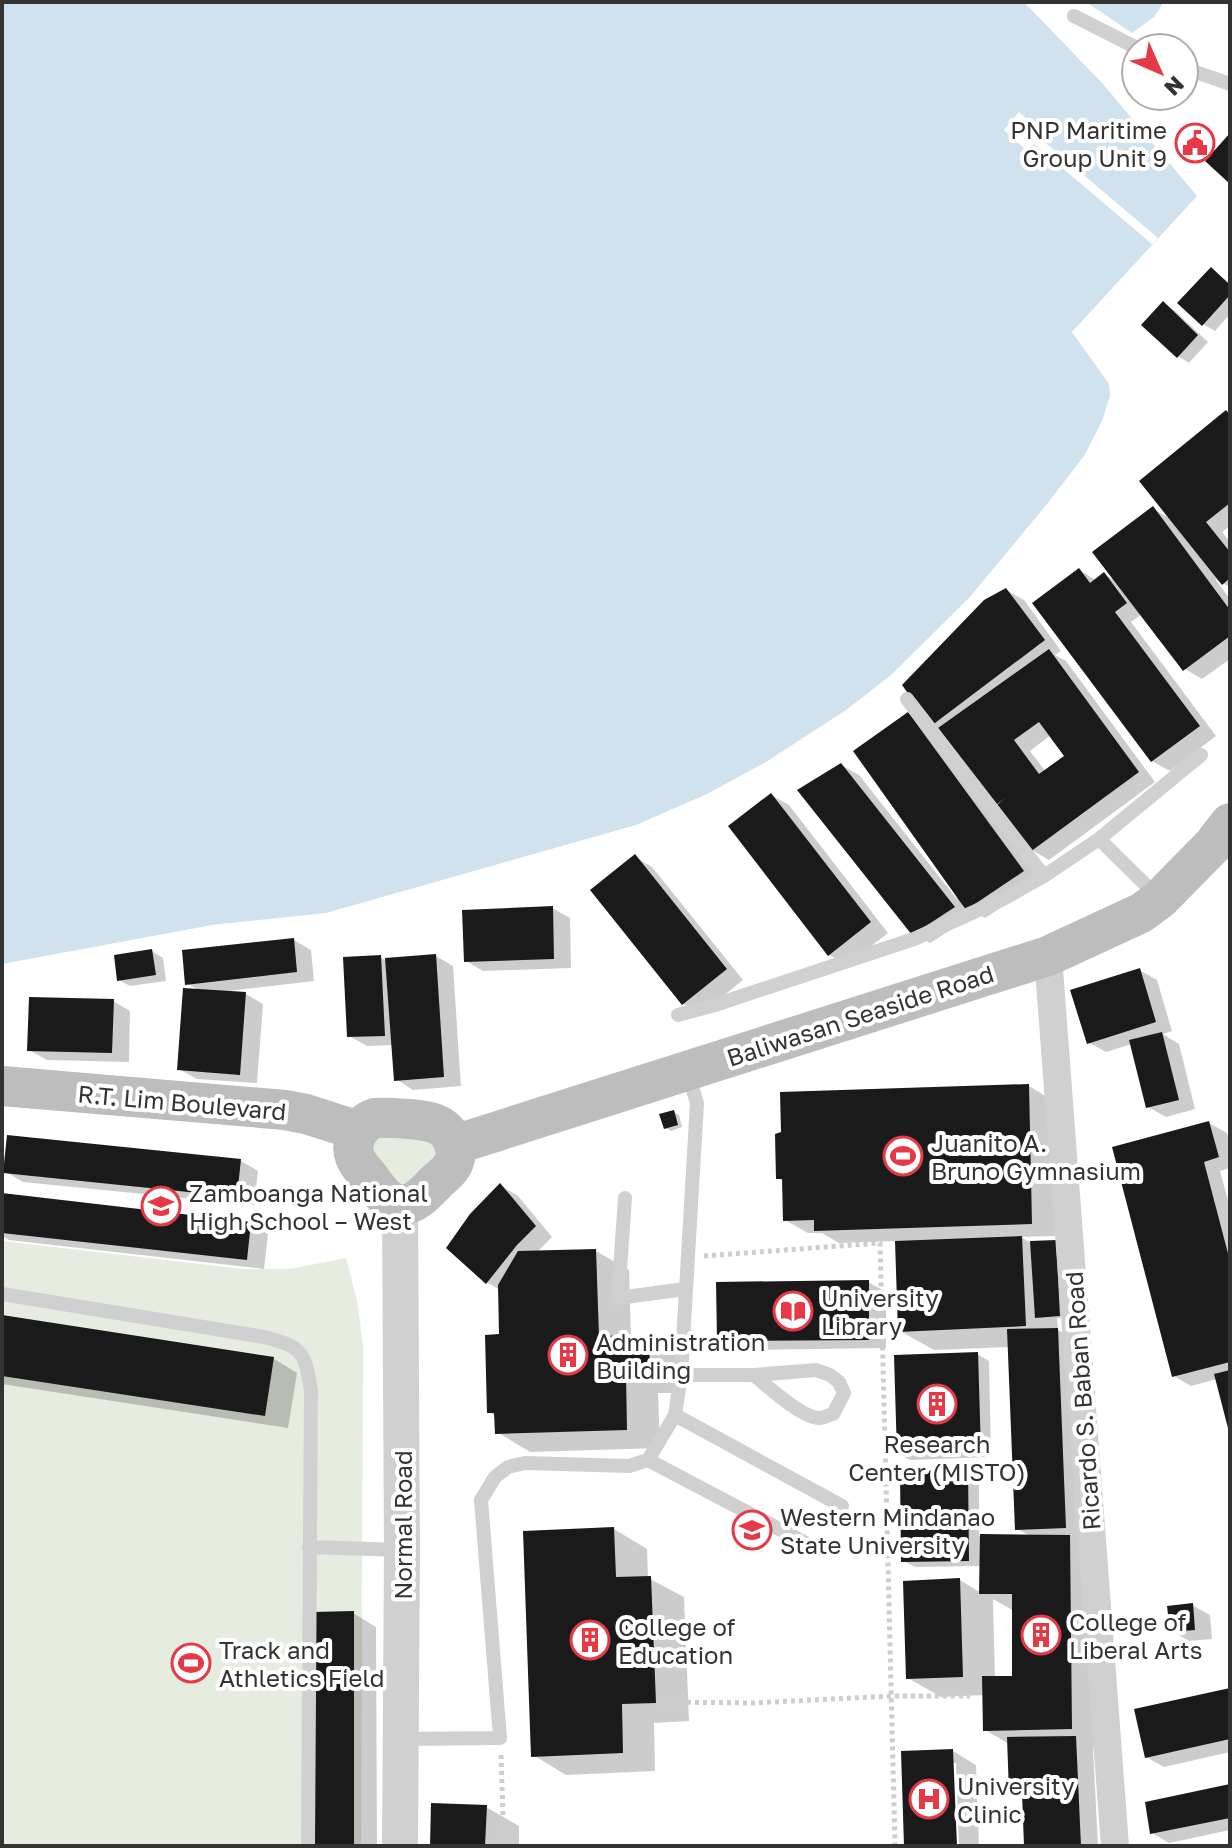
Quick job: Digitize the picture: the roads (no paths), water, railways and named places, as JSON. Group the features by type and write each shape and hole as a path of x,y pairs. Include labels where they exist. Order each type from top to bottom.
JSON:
{"main road":[{"name":"Baliwasan Seaside Road","path":"454,1145 1048,956 1141,913 1160,899 1213,845 1230,823"},
{"name":"R.T. Lim Boulevard","path":"2,1086 285,1110 359,1131"},
{"path":"375,1118 433,1122 447,1132 454,1145 456,1153 449,1170 414,1201 400,1204 385,1197 356,1160 353,1147 365,1123 375,1118"}],"street":[{"name":"Ricardo S. Baban Road","path":"1048,956 1115,1846"},
{"name":"Normal Road","path":"400,1204 400,1846"}],"lane":[{"path":"1074,16 1120,39"},
{"path":"1200,74 1230,84"},
{"path":"907,699 1044,876"},
{"path":"678,1015 914,939 1005,898 1099,839 1201,755"},
{"path":"1099,839 1160,899"},
{"path":"401,1739 500,1738 481,1500 495,1477 508,1467 525,1463 629,1466 648,1460 675,1415 681,1375 697,1103 687,1071"},
{"path":"625,1198 618,1298 685,1289"},
{"path":"2,1294 264,1337 298,1349 306,1362 311,1391 308,1846"},
{"path":"681,1375 754,1375 816,1370 839,1382 844,1393 833,1414 820,1418 791,1405 754,1375"},
{"path":"675,1415 842,1506"},
{"path":"648,1460 819,1550"},
{"path":"309,1547 402,1550"}],"water":[{"path":"2,2 1024,2 1103,84 1120,104 1120,112 1126,112 1197,196 1072,332 1109,384 1110,396 1102,421 1084,456 969,598 891,675 846,710 766,762 707,794 636,825 326,913 212,925 2,964"},
{"path":"1086,2 1164,2 1154,17 1131,32"}],"place":[{"name":"PNP Maritime Group Unit 9","path":"1195,143"},
{"name":"Juanito A. Bruno Gymnasium","path":"903,1156"},
{"name":"Zamboanga National High School – West","path":"161,1206"},
{"name":"University Library","path":"793,1311"},
{"name":"Administration Building","path":"568,1355"},
{"name":"Research Center (MISTO)","path":"937,1404"},
{"name":"Western Mindanao State University","path":"752,1530"},
{"name":"College of Liberal Arts","path":"1041,1635"},
{"name":"College of Education","path":"590,1640"},
{"name":"Track and Athletics Field","path":"191,1663"},
{"name":"University Clinic","path":"929,1799"}]}
